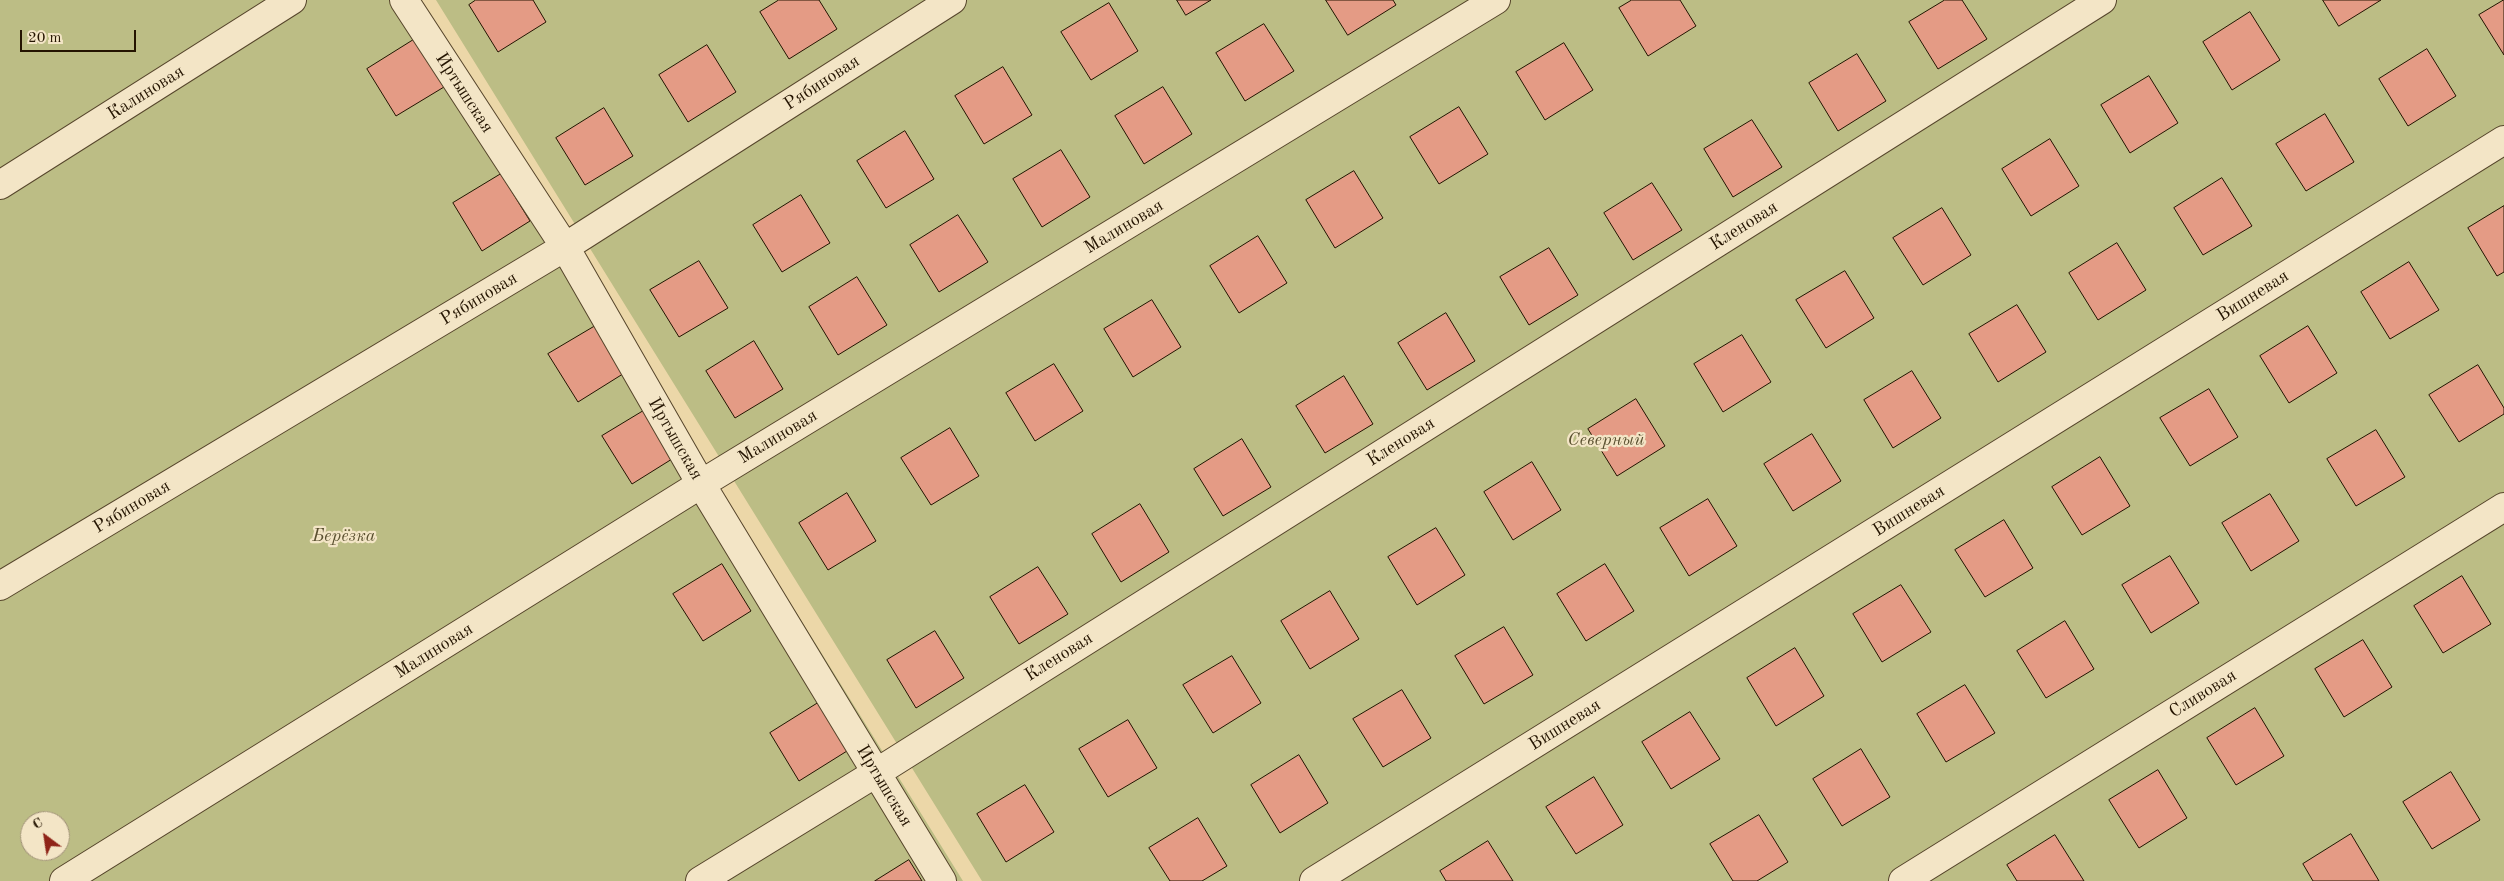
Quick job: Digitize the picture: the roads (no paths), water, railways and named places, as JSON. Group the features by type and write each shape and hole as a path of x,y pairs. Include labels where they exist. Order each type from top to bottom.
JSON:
{"street":[{"name":"Калиновая","path":"0,185 292,0"},
{"name":"Иртышская","path":"404,0 565,247 701,484 942,881"},
{"name":"Рябиновая","path":"0,586 565,247 952,0"},
{"name":"Малиновая","path":"64,881 701,484 1496,0"},
{"name":"Кленовая","path":"700,881 876,773 2102,0"},
{"name":"Вишневая","path":"1314,881 2504,140"},
{"name":"Сливовая","path":"1903,881 2504,507"}],"park label":[{"name":"Северный","path":"1606,440"},
{"name":"Берёзка","path":"344,536"}]}
